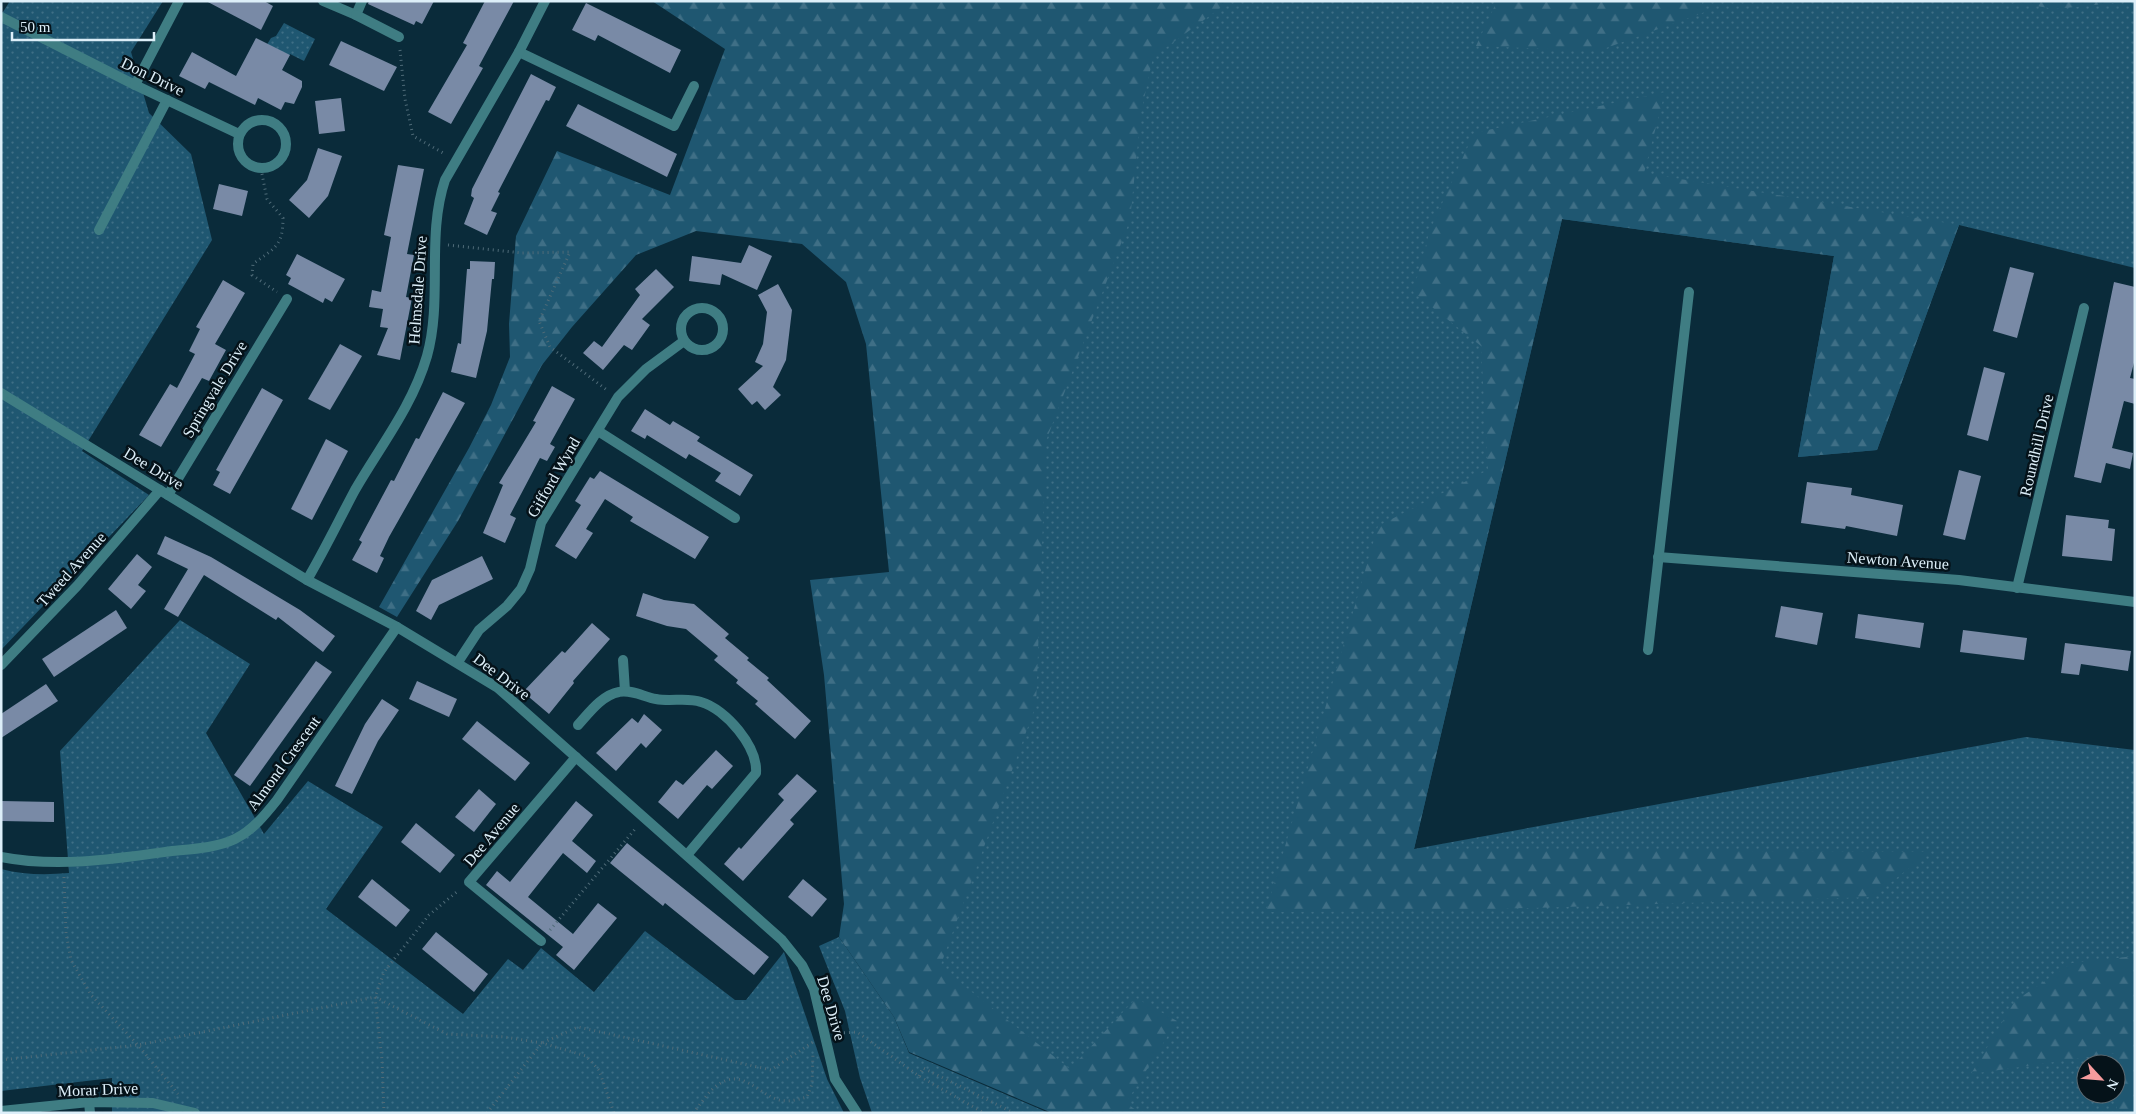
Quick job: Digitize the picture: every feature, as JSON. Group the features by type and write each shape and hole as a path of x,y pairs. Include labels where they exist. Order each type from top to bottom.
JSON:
{"street":[{"path":"135,85 179,1"},
{"path":"323,1 399,37"},
{"path":"356,15 362,1"},
{"name":"Helmsdale Drive","path":"307,580 356,490 401,419 416,386 427,356 431,331 434,244 438,200 445,180 456,159 519,52 546,1"},
{"name":"Don Drive","path":"1,17 135,85 238,134"},
{"path":"519,52 674,126 694,86"},
{"path":"100,230 167,100"},
{"path":"266,119 279,125 286,136 284,156 275,165 262,169 249,166 237,150 238,134 251,121 266,119"},
{"path":"1648,650 1689,292"},
{"name":"Springvale Drive","path":"164,492 287,299"},
{"path":"702,308 709,309 720,317 723,332 721,339 711,348 696,350 684,341 680,327 687,313 702,308"},
{"name":"Roundhill Drive","path":"2017,588 2084,308"},
{"name":"Gifford Wynd","path":"458,662 479,630 507,606 521,589 530,569 541,523 618,397 646,368 684,341"},
{"name":"Dee Drive","path":"1,393 307,580 458,662 498,688 782,940 802,965 814,989 835,1079 857,1113"},
{"name":"Gifford Wynd","path":"598,431 735,518"},
{"name":"Tweed Avenue","path":"1,665 164,492"},
{"name":"Newton Avenue","path":"1658,557 1959,580 2135,602"},
{"name":"Almond Crescent","path":"1,857 37,863 64,863 210,846 234,840 260,821 277,800 397,628"},
{"path":"623,660 625,691"},
{"path":"578,725 605,698 625,691 663,700 696,701 714,708 738,731 754,755 756,773 687,854"},
{"name":"Dee Avenue","path":"541,941 469,882 576,757"},
{"name":"Morar Drive","path":"1,1110 154,1103 194,1112"}],"path":[{"path":"399,37 405,99 413,136 456,159"},
{"path":"262,169 267,199 283,218 283,238 275,247 253,264 252,275 287,299"},
{"path":"434,244 522,252 570,252 539,321 550,347 599,385"},
{"path":"541,941 645,818"},
{"path":"64,863 66,933 71,960 91,995 138,1045 194,1112"},
{"path":"384,1113 382,1060 375,997 384,972 429,915 469,882"},
{"path":"1,1060 138,1045 375,997 447,1034 505,1037 542,1043 586,1056 599,1070 614,1113"},
{"path":"487,1113 542,1043 578,1027 772,1070 824,1034 857,1032 920,1076 984,1113"},
{"path":"693,1113 719,1084 731,1080 748,1081 776,1099 790,1102 807,1097 812,1084 813,1054 824,1034"},
{"path":"920,1076 923,1068 1014,1113"}],"green space":[{"path":"10,1 163,1 131,52 149,113 191,154 212,240 82,451 149,495 1,650 1,15"},
{"path":"652,1 1230,1 1153,57 1141,113 1130,220 1046,441 1036,705 940,967 1070,1069 1136,998 1177,1021 1126,1103 1140,1113 1052,1113 909,1052 894,1017 839,937 844,904 824,675 810,580 889,572 866,344 846,282 802,244 696,231 636,255 572,327 542,365 458,521 397,617 379,607 469,448 491,405 510,357 509,324 516,236 557,151 670,195 725,49"},
{"path":"771,1 2135,1 2135,268 1959,225 1877,450 1798,457 1834,256 1562,219 1414,849 2026,737 2135,750 2135,1113 1119,1113 924,995 1040,145"},
{"path":"1497,1 1701,1 1705,12 1598,51 1476,46"},
{"path":"2005,1 2134,1 2055,9"},
{"path":"284,23 315,39 304,61 290,54 281,70 258,59 271,38 276,36"},
{"path":"1665,92 1644,173 1959,225 1877,450 1798,457 1834,256 1562,219 1414,849 1929,852 1873,897 1436,911 1266,912 1378,526 1488,470 1481,346 1413,292 1430,230 1474,133"},
{"path":"180,620 250,664 206,733 264,834 308,781 383,827 326,909 463,1014 508,959 523,970 541,948 594,992 645,931 735,1000 746,1000 784,952 827,1079 844,1113 112,1113 112,1078 1,1091 1,869 35,874 69,873 60,751"},
{"path":"839,937 894,1017 909,1053 1049,1113 872,1113 860,1078 845,1011 819,946"},
{"path":"2135,956 2135,1113 2117,1113 2117,1104 2126,1104 2126,1054 2076,1054 2076,1059 1971,1074 2015,1001 2072,963"}],"building":[{"path":"206,1 264,1 273,6 261,30"},
{"path":"369,1 434,1 422,24 416,21 414,25 368,4"},
{"path":"485,1 514,1 479,66 483,68 451,124 428,112 467,45 463,43"},
{"path":"586,3 681,50 670,73 598,35 595,41 572,30"},
{"path":"256,38 290,55 282,70 302,81 302,87 294,104 285,102 281,110 258,98 255,105 209,82 205,89 179,76 192,52 236,76"},
{"path":"341,41 397,67 384,91 329,65"},
{"path":"531,74 556,87 549,101 546,100 498,192 500,193 491,211 497,213 487,235 464,224 474,198 471,196 472,189"},
{"path":"341,98 345,131 319,134 315,101"},
{"path":"578,104 677,154 667,177 566,126"},
{"path":"318,148 342,156 328,196 309,218 289,200 307,180"},
{"path":"398,165 424,169 407,254 414,255 406,297 412,298 400,360 377,355 388,328 380,327 383,309 369,307 372,290 381,292 391,237 384,235"},
{"path":"219,184 248,191 242,216 213,209"},
{"path":"749,245 772,256 757,290 722,274 720,285 689,281 692,256 741,263"},
{"path":"297,254 345,279 332,302 325,298 323,303 288,284 291,278 286,275"},
{"path":"470,261 495,262 487,331 476,378 451,372 458,343 461,344 467,269 470,269"},
{"path":"2010,267 2034,273 2017,338 1993,331"},
{"path":"656,269 674,287 642,319 650,325 632,350 624,345 603,370 583,353 594,341 602,347 640,295 635,289"},
{"path":"223,280 245,293 215,344 226,350 209,381 202,378 161,447 139,435 170,384 177,388 195,354 189,351 200,329 196,327"},
{"path":"2114,282 2135,287 2135,359 2130,378 2135,379 2135,404 2124,401 2112,448 2133,453 2130,469 2106,463 2101,483 2074,477"},
{"path":"778,284 792,310 786,360 773,387 781,395 765,410 757,401 752,405 738,389 763,366 755,362 763,344 767,312 758,295"},
{"path":"340,344 362,356 330,410 308,399"},
{"path":"1984,367 2005,373 1988,441 1967,435"},
{"path":"552,386 575,399 550,444 555,447 547,461 540,458 510,515 516,518 505,543 483,533 503,485 499,483 536,422 533,421"},
{"path":"262,388 283,400 230,494 213,485 220,472 216,470"},
{"path":"443,392 465,403 389,537 380,556 384,558 377,573 352,560 362,542 359,540 391,480 394,481 416,438 419,439"},
{"path":"645,409 670,425 673,421 700,437 697,441 753,475 740,496 715,481 721,473 689,454 686,459 647,435 645,439 631,431"},
{"path":"326,439 348,451 312,520 291,509"},
{"path":"1959,470 1981,476 1965,540 1943,535"},
{"path":"600,471 709,537 695,559 630,521 633,517 605,499 586,529 593,533 576,559 555,546 581,505 575,501 590,477 594,479"},
{"path":"1807,482 1852,488 1851,495 1903,505 1897,536 1846,526 1845,529 1801,523"},
{"path":"2066,515 2109,520 2108,528 2115,529 2112,561 2062,556"},
{"path":"165,536 211,557 300,610 335,636 323,652 278,617 276,620 204,575 178,617 164,609 188,569 157,554"},
{"path":"137,554 152,567 138,585 146,591 131,609 108,589"},
{"path":"482,556 493,579 439,605 431,620 416,611 432,580"},
{"path":"643,593 664,600 694,604 729,634 725,638 749,658 747,660 769,678 767,680 811,721 795,739 755,704 758,701 736,683 738,680 714,660 718,656 686,629 667,626 636,616"},
{"path":"1781,606 1823,613 1817,645 1775,637"},
{"path":"116,610 127,628 54,677 42,659"},
{"path":"1858,614 1924,623 1920,648 1855,638"},
{"path":"592,623 610,639 573,681 574,683 549,714 523,692 562,651 565,653"},
{"path":"1963,630 2027,638 2024,660 1960,652"},
{"path":"2065,643 2131,651 2128,671 2081,664 2079,675 2061,673"},
{"path":"316,661 332,672 250,786 234,775"},
{"path":"417,681 457,699 449,717 409,699"},
{"path":"46,684 58,701 1,738 1,714"},
{"path":"382,699 399,710 378,741 352,794 335,786 365,724"},
{"path":"644,714 662,730 646,748 641,743 616,771 596,753 632,718 638,723"},
{"path":"477,721 530,763 515,781 462,739"},
{"path":"716,750 733,766 712,789 707,785 678,819 658,802 676,780 683,785"},
{"path":"797,774 817,791 790,820 794,824 743,881 724,864 739,847 741,849 784,800 778,794"},
{"path":"479,789 496,804 474,832 455,817"},
{"path":"1,801 54,802 54,822 1,821"},
{"path":"576,801 593,815 572,841 596,861 587,873 563,853 528,897 573,934 598,903 617,918 574,970 556,955 563,947 486,885 497,871 510,882"},
{"path":"416,823 455,855 440,873 401,842"},
{"path":"627,843 769,957 754,975 665,903 663,906 610,863"},
{"path":"372,879 410,910 396,927 358,897"},
{"path":"803,879 827,899 812,917 788,897"},
{"path":"436,932 488,974 474,992 422,949"}]}
